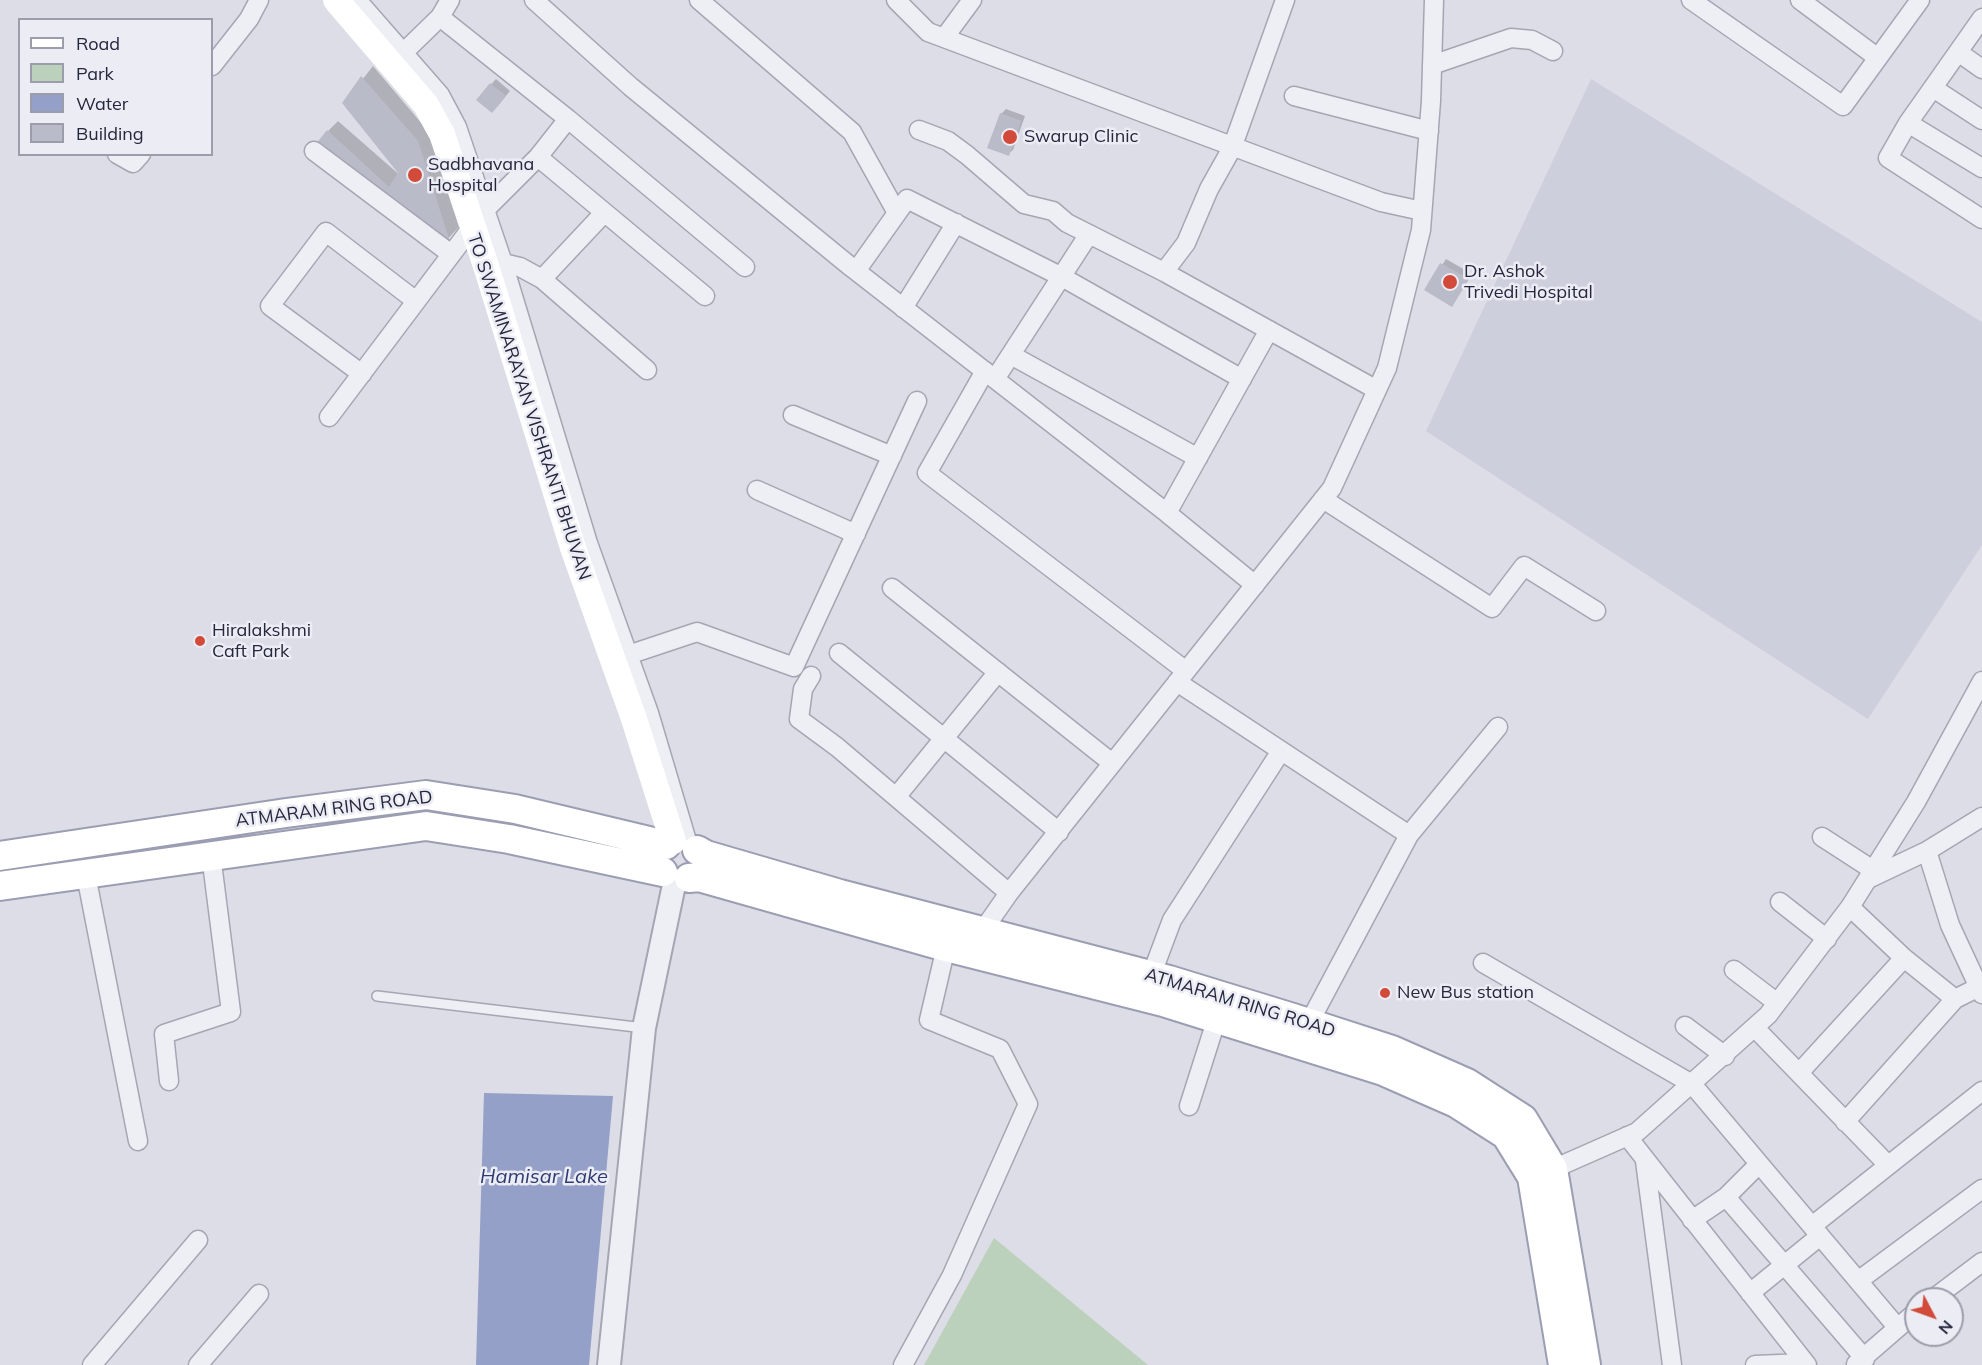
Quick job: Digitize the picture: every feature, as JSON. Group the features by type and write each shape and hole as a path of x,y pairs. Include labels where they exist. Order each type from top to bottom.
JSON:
{"main road":[{"name":"TO SWAMINARAYAN VISHRANTI BHUVAN","path":"336,0 426,105 442,134 478,219 487,269 573,548 634,719 679,858"},
{"name":"ATMARAM RING ROAD","path":"0,856 286,813 426,795 515,809 679,858 699,877 946,947 1217,1018 1383,1071 1456,1103 1506,1135 1532,1177 1563,1365"},
{"name":"ATMARAM RING ROAD","path":"0,886 426,826 509,839 679,858 706,855 981,933 1151,976 1310,1023 1392,1050 1467,1083 1522,1119 1553,1169 1586,1365"}],"street":[{"path":"213,65 249,19 259,0"},
{"path":"357,0 440,95 457,127 478,219 503,263 588,543 649,714 679,858 645,1028 609,1365"},
{"path":"403,53 440,17 450,0"},
{"path":"534,0 631,87 856,271 1167,513 1254,585"},
{"path":"699,0 852,132 897,213"},
{"path":"896,0 928,32 1381,202 1422,211"},
{"path":"944,38 972,0"},
{"path":"1164,272 1186,243 1209,189 1232,148 1285,0"},
{"path":"981,933 1009,893 1332,488 1387,368 1421,230 1429,131 1434,0"},
{"path":"1691,0 1843,106 1920,0"},
{"path":"1809,2 1878,58"},
{"path":"440,17 568,119 745,267"},
{"path":"1982,18 1908,123 1888,158 1982,219"},
{"path":"1432,65 1511,38 1532,40 1553,51"},
{"path":"1958,52 1982,69"},
{"path":"1933,88 1982,120"},
{"path":"1294,96 1429,131"},
{"path":"329,417 478,219 538,158 568,119"},
{"path":"1908,123 1982,168"},
{"path":"919,130 948,141 1024,204 1053,211 1067,223 1164,272 1377,390"},
{"path":"314,151 451,254"},
{"path":"120,156 133,164 139,156"},
{"path":"538,158 705,296"},
{"path":"856,271 907,199 1062,277 1242,379"},
{"path":"542,279 604,213"},
{"path":"903,308 956,223"},
{"path":"362,374 270,306 326,232 416,301"},
{"path":"1089,234 1011,355 990,375 927,473 1182,676 1281,751 1409,836"},
{"path":"503,263 520,267 542,279 647,370"},
{"path":"1167,513 1269,330"},
{"path":"1011,355 1197,458"},
{"path":"628,655 697,632 794,667 918,401"},
{"path":"793,415 892,456"},
{"path":"757,490 856,534"},
{"path":"1323,499 1492,609 1524,566 1596,611"},
{"path":"892,588 1113,763"},
{"path":"839,652 1059,832"},
{"path":"896,797 998,672"},
{"path":"811,676 803,689 799,719 896,797 1009,893"},
{"path":"1553,1169 1637,1132 1756,1029 1850,907 1916,802 1982,681"},
{"path":"1310,1023 1409,836 1498,728"},
{"path":"1151,976 1172,920 1281,751"},
{"path":"1870,875 1927,851 1981,820"},
{"path":"1822,837 1870,875"},
{"path":"1845,1122 1955,999 1980,991 1975,962 1950,925 1927,851"},
{"path":"169,1081 164,1034 231,1012 212,855"},
{"path":"86,875 138,1141"},
{"path":"1779,903 1827,939"},
{"path":"1850,907 1904,958 1955,999"},
{"path":"903,1365 952,1275 1028,1104 1000,1049 929,1020 946,947"},
{"path":"1799,1073 1904,958"},
{"path":"1483,963 1692,1084 1897,1327"},
{"path":"1734,970 1776,1002"},
{"path":"1189,1106 1217,1018"},
{"path":"1685,1026 1725,1056"},
{"path":"1756,1029 1888,1165"},
{"path":"1750,1293 1785,1266 1816,1231 1888,1165 1982,1091"},
{"path":"1628,1136 1806,1364"},
{"path":"1644,1159 1672,1365"},
{"path":"1692,1220 1726,1197 1759,1164"},
{"path":"1858,1281 1982,1189"},
{"path":"1726,1197 1785,1266 1859,1362 1904,1321"},
{"path":"92,1365 198,1240"},
{"path":"1949,1287 1982,1262"},
{"path":"198,1365 259,1294"},
{"path":"1755,1365 1806,1364"}],"lane":[{"path":"377,996 645,1028"}],"shaded area":[{"path":"1591,79 1982,322 1982,545 1868,719 1426,431"}],"green space":[{"path":"994,1238 1148,1365 924,1365"}],"water":[{"name":"Hamisar Lake","path":"484,1093 613,1096 589,1365 476,1365"}],"building":[{"path":"361,76 418,141 449,239 438,251 308,154 327,130 389,187 398,173 342,103"},
{"path":"490,83 506,96 492,113 476,100"},
{"path":"1000,113 1021,121 1009,156 987,148"},
{"path":"1440,263 1469,279 1452,307 1424,290"}],"place":[{"name":"Swarup Clinic","path":"1010,137"},
{"name":"Sadbhavana Hospital","path":"415,175"},
{"name":"Dr. Ashok Trivedi Hospital","path":"1450,282"},
{"name":"Hiralakshmi Caft Park","path":"200,641"},
{"name":"New Bus station","path":"1385,993"}]}
